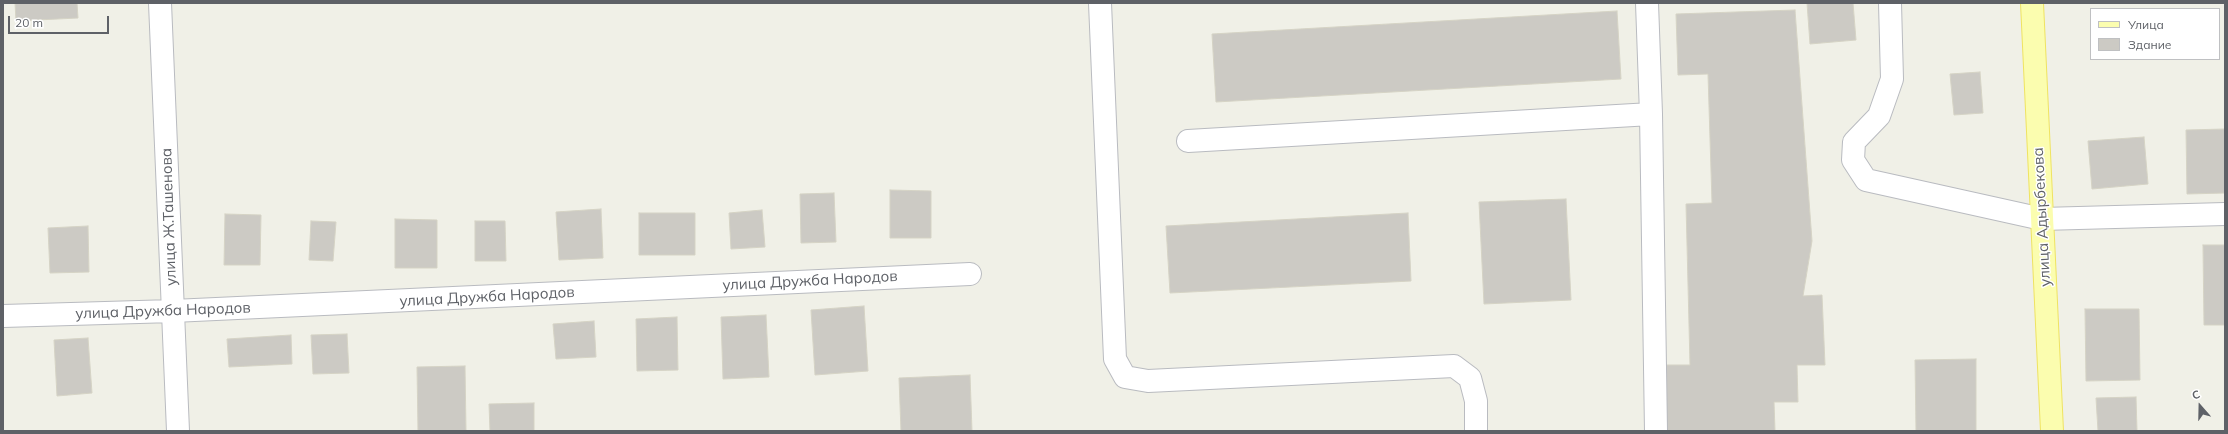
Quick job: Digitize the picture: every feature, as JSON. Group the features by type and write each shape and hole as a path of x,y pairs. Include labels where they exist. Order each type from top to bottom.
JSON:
{"main road":[{"name":"улица Адырбекова","path":"2032,3 2052,431"}],"street":[{"name":"улица Ж.Ташенова","path":"160,3 178,431"},
{"path":"1100,3 1115,359 1125,378 1148,381 1454,366 1470,378 1476,401 1476,431"},
{"path":"1647,3 1651,114 1656,431"},
{"path":"1890,3 1892,79 1879,116 1854,142 1853,160 1866,180 2042,219 2225,214"},
{"path":"1188,141 1651,114"},
{"name":"улица Дружба Народов","path":"3,316 173,311 970,274"}],"building":[{"path":"15,3 77,3 78,18 16,21"},
{"path":"1807,3 1853,3 1856,40 1810,44"},
{"path":"1795,10 1812,241 1803,296 1822,295 1825,365 1797,365 1798,402 1774,402 1775,431 1665,431 1663,365 1690,365 1686,204 1712,203 1708,74 1678,75 1676,14"},
{"path":"1617,11 1621,79 1216,102 1212,34"},
{"path":"1980,72 1983,113 1954,115 1950,74"},
{"path":"2225,129 2225,193 2187,194 2186,130"},
{"path":"2144,137 2148,184 2092,189 2088,141"},
{"path":"890,190 931,191 931,238 890,238"},
{"path":"834,193 836,242 801,243 800,194"},
{"path":"1566,199 1571,300 1484,304 1479,202"},
{"path":"601,209 603,258 559,260 556,212"},
{"path":"762,210 765,247 731,249 729,213"},
{"path":"639,213 695,213 695,255 639,255"},
{"path":"1408,213 1411,281 1170,293 1166,226"},
{"path":"225,214 261,215 260,265 224,265"},
{"path":"395,219 437,220 437,268 395,268"},
{"path":"311,221 336,222 333,261 309,260"},
{"path":"475,221 505,221 506,261 475,261"},
{"path":"88,226 89,272 50,273 48,228"},
{"path":"2203,245 2225,245 2225,325 2204,325"},
{"path":"864,306 868,371 815,375 811,310"},
{"path":"2085,309 2139,309 2140,380 2086,381"},
{"path":"766,315 769,377 723,379 721,317"},
{"path":"677,317 678,370 637,371 636,319"},
{"path":"594,321 596,357 556,359 553,324"},
{"path":"347,334 349,373 313,374 311,335"},
{"path":"291,335 292,364 229,367 227,339"},
{"path":"88,338 92,393 57,396 54,340"},
{"path":"1976,359 1976,431 1916,431 1915,360"},
{"path":"465,366 466,431 418,431 417,367"},
{"path":"970,375 972,431 901,431 899,378"},
{"path":"2136,397 2137,431 2098,431 2096,398"},
{"path":"534,403 534,431 490,431 489,404"}]}
